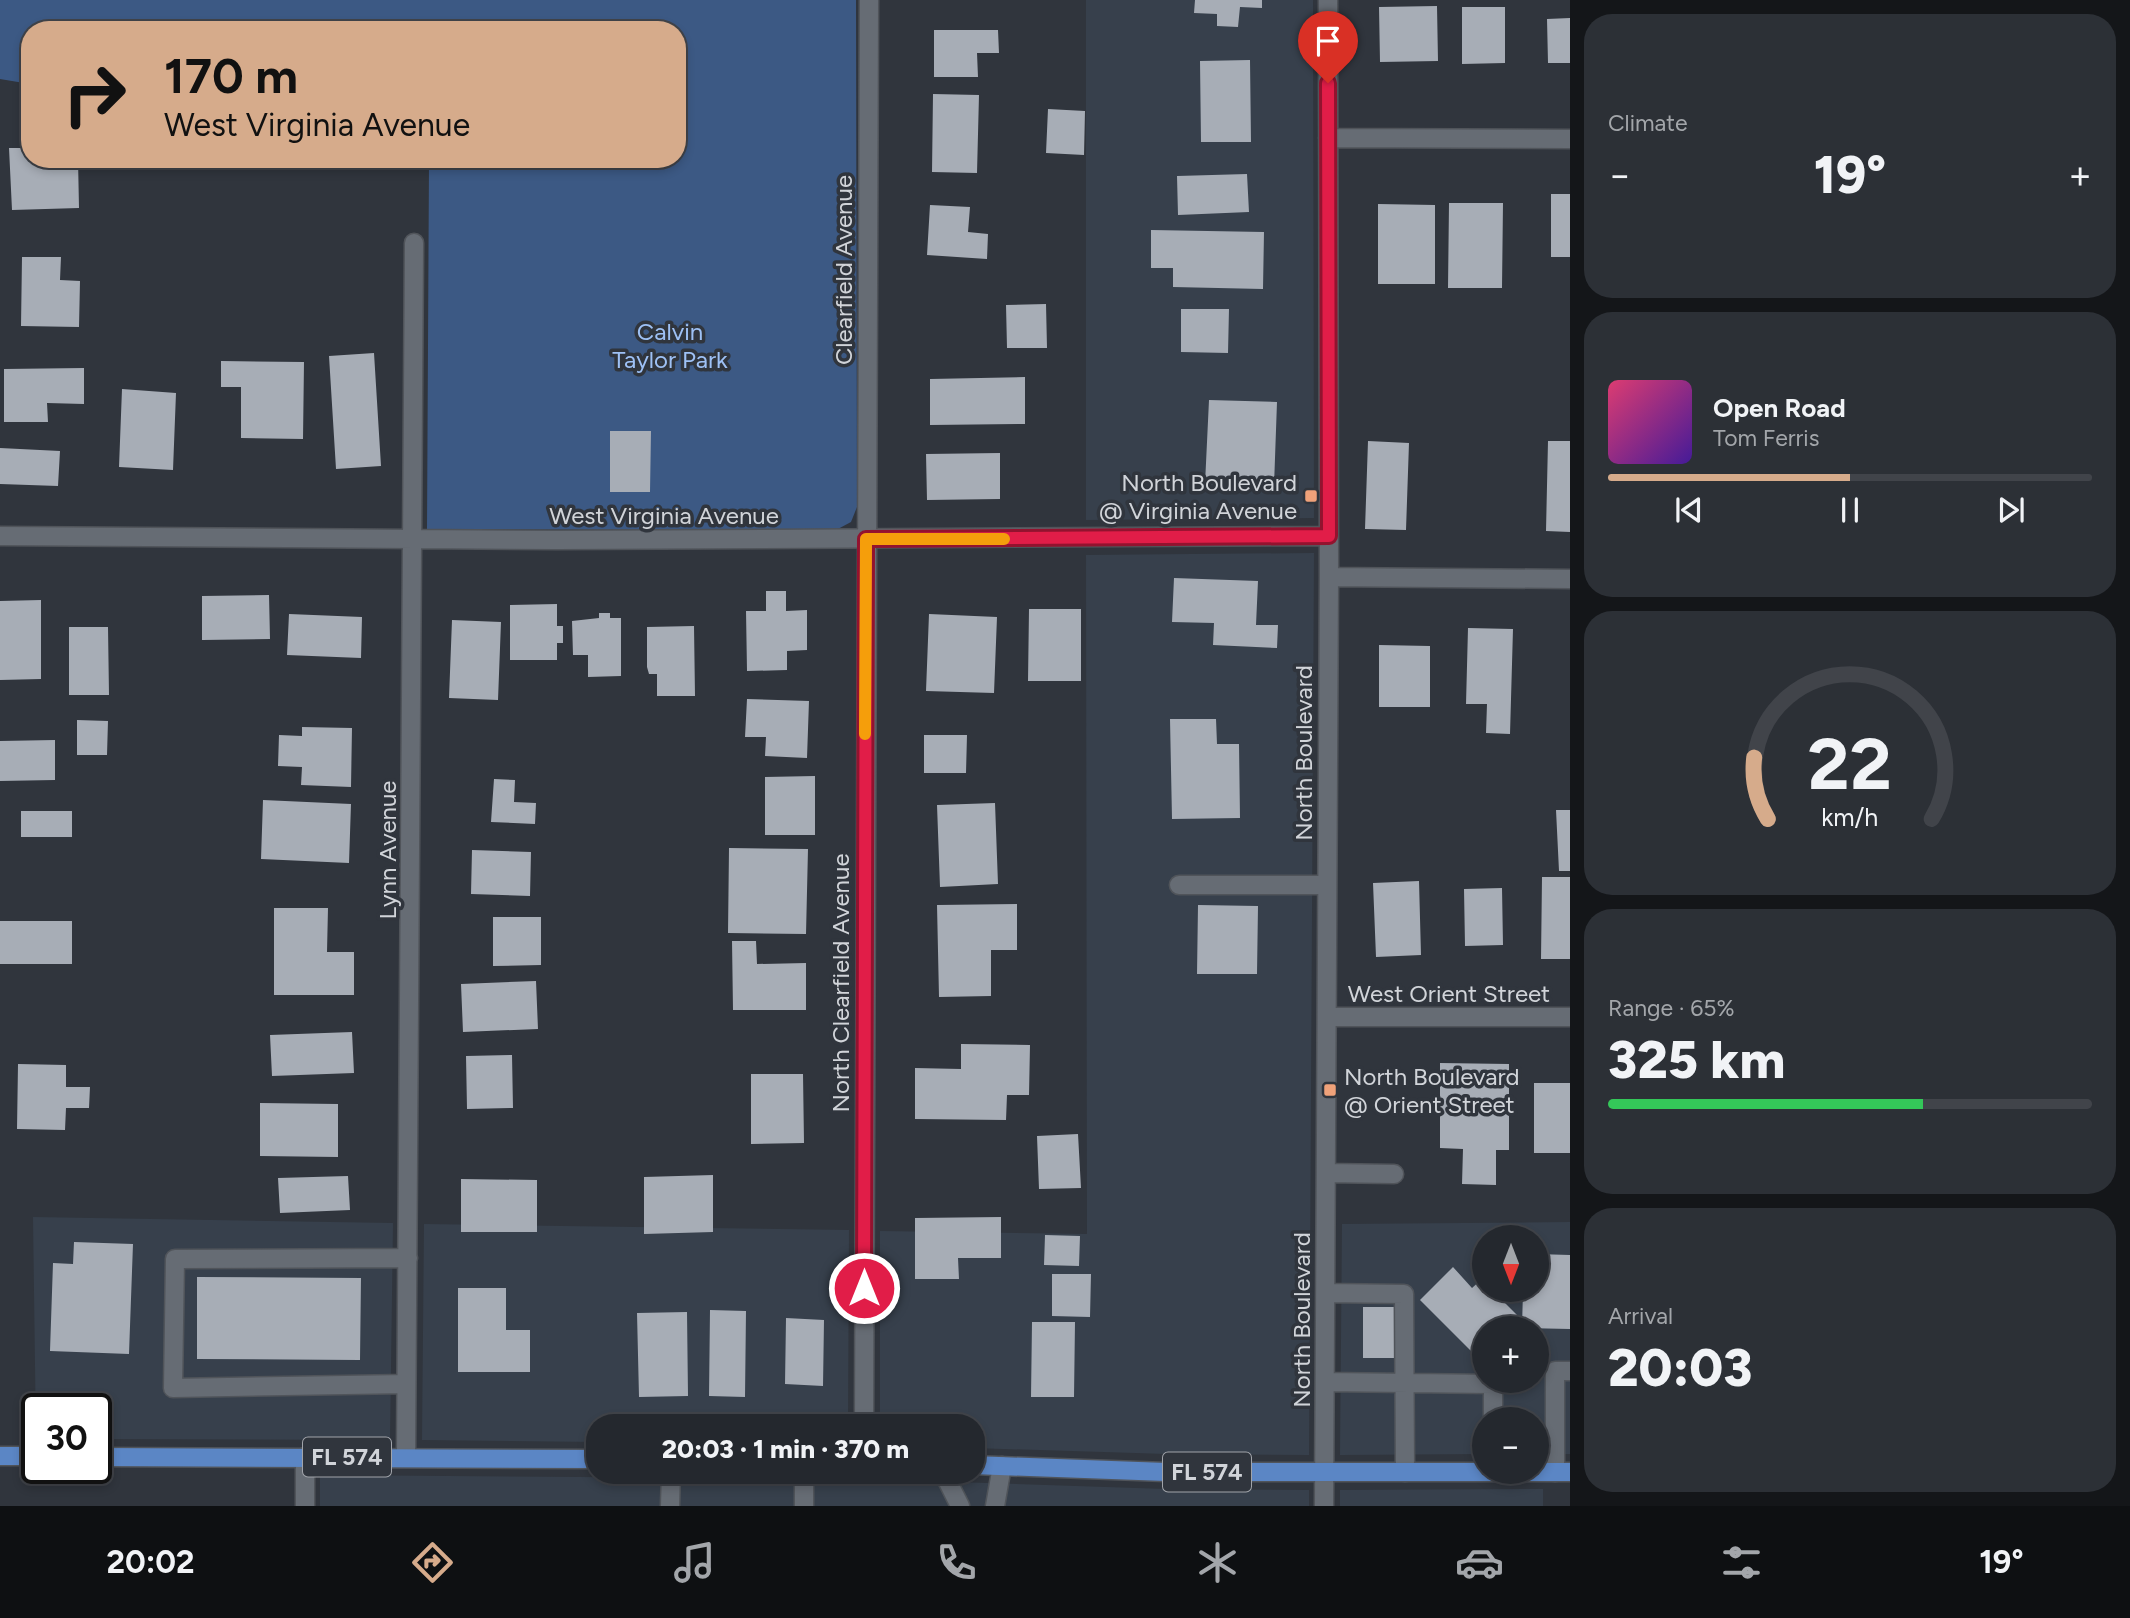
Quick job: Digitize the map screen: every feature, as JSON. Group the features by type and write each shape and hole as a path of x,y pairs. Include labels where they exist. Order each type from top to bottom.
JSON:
{"main road":[{"path":"0,1456 21,1456"},
{"name":"FL 574","path":"112,1457 586,1459"},
{"name":"FL 574","path":"985,1465 1166,1472 1472,1472"}],"street":[{"name":"Clearfield Avenue","path":"866,539 869,0"},
{"name":"North Boulevard","path":"1324,1506 1329,577 1328,0"},
{"path":"1328,138 1570,139"},
{"name":"Lynn Avenue","path":"406,1457 414,243"},
{"name":"West Virginia Avenue","path":"0,536 414,540 1329,536"},
{"name":"North Clearfield Avenue","path":"864,1414 866,539"},
{"path":"1329,577 1570,579"},
{"path":"1179,885 1326,886"},
{"name":"West Orient Street","path":"1327,1017 1570,1017"},
{"path":"1326,1173 1394,1174"},
{"path":"407,1384 173,1388 175,1259 408,1258"},
{"path":"1325,1293 1404,1294 1405,1472"},
{"path":"1562,1472 1555,1371 1570,1371"},
{"path":"1325,1382 1493,1384 1493,1407"},
{"path":"304,1506 305,1457"},
{"path":"995,1506 1002,1466"},
{"path":"670,1506 671,1484"},
{"path":"804,1484 804,1506"},
{"path":"949,1484 960,1506"}],"shaded area":[{"path":"1086,0 1313,0 1314,518 1086,520"},
{"path":"1314,553 1309,1455 985,1448 985,1414 880,1414 880,1231 1087,1234 1086,555"},
{"path":"33,1217 393,1223 390,1440 112,1439 112,1393 35,1393"},
{"path":"1570,1222 1570,1454 1549,1454 1549,1407 1472,1407 1472,1454 1340,1455 1342,1224"},
{"path":"424,1224 849,1230 848,1414 586,1414 586,1442 422,1440"},
{"path":"320,1475 586,1477 586,1484 985,1483 1309,1490 1309,1506 320,1506"},
{"path":"1543,1489 1543,1506 1340,1506 1340,1490"}],"green space":[{"name":"Calvin Taylor Park","path":"0,0 856,0 857,507 851,522 836,530 427,529 429,168 686,168 686,21 21,21 21,82 0,79"}],"building":[{"path":"1195,0 1262,0 1262,8 1240,7 1238,27 1217,26 1217,14 1194,13"},
{"path":"1437,6 1438,61 1380,62 1379,7"},
{"path":"1462,7 1505,7 1505,63 1462,64"},
{"path":"1570,18 1570,63 1548,63 1547,19"},
{"path":"934,30 998,30 999,53 977,53 978,77 934,77"},
{"path":"1250,60 1251,142 1201,142 1200,61"},
{"path":"933,94 979,95 977,173 932,172"},
{"path":"1048,109 1085,111 1084,155 1046,153"},
{"path":"9,148 21,148 21,168 78,168 79,208 12,210"},
{"path":"1247,174 1249,212 1178,215 1177,176"},
{"path":"1551,194 1570,194 1570,257 1551,257"},
{"path":"1449,203 1503,203 1502,288 1448,288"},
{"path":"1378,204 1435,205 1435,284 1378,284"},
{"path":"930,205 970,207 968,232 988,234 987,259 927,255"},
{"path":"1151,230 1264,232 1263,289 1173,287 1173,268 1151,268"},
{"path":"22,257 61,257 60,280 80,281 79,327 21,326"},
{"path":"1046,304 1047,348 1007,348 1006,305"},
{"path":"1181,309 1229,309 1228,353 1181,352"},
{"path":"374,353 381,466 336,469 329,356"},
{"path":"221,361 304,362 303,439 241,438 241,387 221,387"},
{"path":"84,368 84,404 47,403 48,422 4,422 4,369"},
{"path":"1025,377 1025,424 930,425 930,379"},
{"path":"122,389 176,393 173,470 119,467"},
{"path":"1209,400 1277,402 1274,486 1205,484"},
{"path":"610,431 651,431 650,492 610,492"},
{"path":"1368,441 1409,443 1406,530 1365,529"},
{"path":"1548,441 1570,441 1570,532 1546,531"},
{"path":"0,448 60,451 58,486 0,484"},
{"path":"1000,453 1000,499 927,500 926,454"},
{"path":"1174,578 1258,581 1256,625 1278,625 1277,648 1213,645 1214,623 1172,622"},
{"path":"766,591 786,591 786,611 807,610 807,650 787,651 787,670 747,671 746,611 766,611"},
{"path":"269,595 270,639 202,640 202,596"},
{"path":"41,600 41,679 0,680 0,601"},
{"path":"557,604 557,626 563,626 563,643 557,643 557,660 510,660 510,605"},
{"path":"1029,609 1081,609 1081,681 1028,681"},
{"path":"599,613 610,613 610,618 621,618 621,676 588,677 588,655 573,655 572,621 599,618"},
{"path":"289,614 362,617 361,658 287,655"},
{"path":"929,614 997,617 994,693 926,691"},
{"path":"452,620 501,622 498,700 449,698"},
{"path":"694,626 695,696 657,696 657,674 649,674 647,667 647,627"},
{"path":"69,627 108,627 109,695 69,695"},
{"path":"1468,628 1513,629 1510,734 1486,733 1487,704 1466,704"},
{"path":"1379,645 1430,646 1430,707 1379,707"},
{"path":"747,699 809,701 807,758 765,756 766,737 745,737"},
{"path":"1170,719 1216,719 1217,744 1239,744 1240,818 1172,819"},
{"path":"77,720 108,721 107,755 77,755"},
{"path":"302,727 352,728 351,787 301,785 302,767 278,766 279,735 302,736"},
{"path":"924,735 967,735 966,773 924,773"},
{"path":"55,740 55,780 0,781 0,741"},
{"path":"815,776 815,835 765,835 765,777"},
{"path":"494,779 515,780 514,802 536,803 535,824 491,822"},
{"path":"263,800 351,804 349,863 261,859"},
{"path":"995,803 998,884 940,887 937,805"},
{"path":"1556,810 1570,810 1570,871 1559,871"},
{"path":"21,811 72,811 72,837 21,837"},
{"path":"729,848 808,849 806,934 728,933"},
{"path":"472,850 531,852 530,896 471,894"},
{"path":"1542,877 1570,877 1570,959 1541,959"},
{"path":"1419,881 1421,955 1376,957 1373,883"},
{"path":"1502,888 1503,945 1465,946 1464,889"},
{"path":"1017,904 1017,950 991,950 991,996 939,997 937,905"},
{"path":"1198,905 1258,906 1257,974 1197,974"},
{"path":"274,908 328,908 327,952 354,952 354,995 274,995"},
{"path":"493,917 541,917 541,965 493,966"},
{"path":"0,921 72,921 72,964 0,964"},
{"path":"732,941 756,941 757,964 806,963 806,1010 733,1010"},
{"path":"536,981 538,1029 463,1032 461,984"},
{"path":"352,1032 354,1073 272,1076 270,1035"},
{"path":"961,1044 1030,1045 1029,1095 1007,1095 1006,1120 915,1119 915,1068 961,1069"},
{"path":"512,1055 513,1108 467,1109 466,1056"},
{"path":"1440,1063 1509,1064 1509,1150 1496,1150 1496,1185 1462,1184 1463,1149 1440,1148"},
{"path":"18,1064 66,1065 66,1087 90,1087 89,1108 66,1108 65,1130 17,1129"},
{"path":"751,1074 803,1074 804,1143 751,1144"},
{"path":"1534,1083 1570,1083 1570,1153 1534,1153"},
{"path":"260,1103 338,1104 338,1157 260,1156"},
{"path":"1078,1134 1081,1188 1039,1189 1037,1136"},
{"path":"713,1175 713,1232 644,1234 644,1177"},
{"path":"348,1176 350,1210 280,1213 278,1178"},
{"path":"461,1179 537,1180 537,1232 461,1232"},
{"path":"1001,1217 1001,1258 958,1258 959,1279 915,1279 915,1218"},
{"path":"1045,1235 1080,1236 1079,1266 1044,1265"},
{"path":"74,1242 133,1244 129,1354 50,1351 53,1263 73,1264"},
{"path":"1549,1254 1570,1255 1570,1329 1549,1329 1549,1316 1522,1316 1523,1302 1549,1302"},
{"path":"1453,1267 1472,1288 1472,1302 1504,1302 1517,1315 1472,1316 1472,1352 1420,1300"},
{"path":"1052,1274 1091,1274 1090,1317 1052,1316"},
{"path":"197,1277 361,1278 360,1360 197,1359"},
{"path":"458,1288 506,1288 506,1330 530,1330 530,1372 458,1372"},
{"path":"1363,1307 1398,1307 1398,1358 1363,1358"},
{"path":"710,1310 746,1311 745,1397 709,1396"},
{"path":"687,1312 688,1396 639,1397 637,1313"},
{"path":"786,1318 824,1320 823,1386 785,1384"},
{"path":"1032,1322 1075,1322 1074,1397 1031,1397"}],"slow traffic":[{"path":"865,734 866,539 1004,539"}],"place":[{"name":"North Boulevard @ Virginia Avenue","path":"1311,496"},
{"name":"North Boulevard @ Orient Street","path":"1330,1090"}],"route":[{"path":"864,1288 866,539 1329,536 1328,83"}]}
